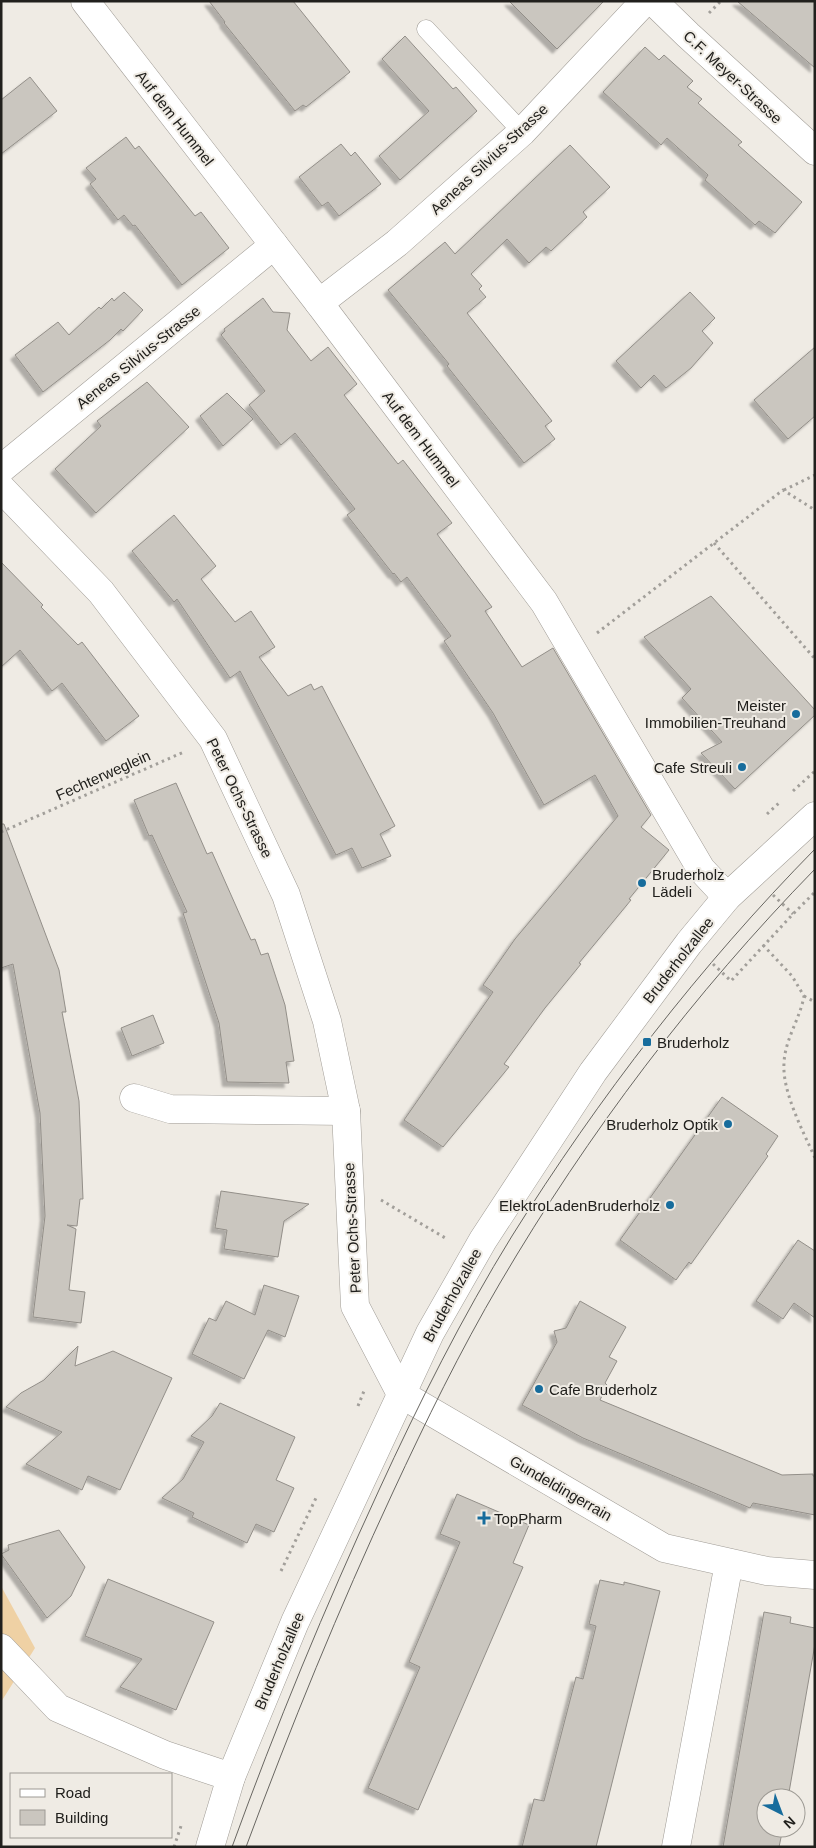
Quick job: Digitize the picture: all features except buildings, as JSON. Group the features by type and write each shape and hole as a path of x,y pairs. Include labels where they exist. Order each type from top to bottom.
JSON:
{"street":[{"name":"Auf dem Hummel","path":"85,1 319,303 544,602 701,869 727,897"},
{"name":"Aeneas Silvius-Strasse","path":"319,303 397,243 522,132 645,1"},
{"name":"C.F. Meyer-Strasse","path":"653,1 688,36 815,151"},
{"name":"Aeneas Silvius-Strasse","path":"1,468 274,245"},
{"name":"Peter Ochs-Strasse","path":"1,488 101,592 213,739 286,895 328,1021 346,1112 355,1306 401,1394"},
{"name":"Bruderholzallee","path":"210,1847 232,1777 295,1622 430,1332 483,1240 593,1072 678,958 727,897 815,816"},
{"path":"134,1098 170,1109 346,1112"},
{"name":"Gundeldingerrain","path":"401,1394 664,1548 767,1572 815,1575"},
{"path":"676,1847 729,1563"},
{"path":"1,1648 58,1708 165,1755 232,1777"}],"lane":[{"path":"426,30 522,132"}],"path":[{"path":"573,652 783,490 815,475"},
{"path":"783,490 815,510"},
{"path":"714,544 814,657"},
{"name":"Fechterweglein","path":"1,832 213,739"},
{"path":"731,981 815,892"},
{"path":"763,945 792,976 804,996 815,1002"},
{"path":"804,996 802,1008 791,1032 784,1063 789,1098 815,1158"},
{"path":"350,1181 447,1240"}],"shaded area":[{"path":"1,1586 35,1648 1,1702"}],"tram line":[{"path":"232,1847 302,1667 339,1578 394,1457 458,1329 512,1236 580,1133 653,1034 731,939 815,849"},
{"path":"246,1847 316,1668 373,1536 444,1386 500,1283 569,1172 645,1066 727,965 815,869"}],"place":[{"name":"Meister Immobilien-Treuhand","path":"796,714"},
{"name":"Cafe Streuli","path":"742,767"},
{"name":"Bruderholz Lädeli","path":"642,883"},
{"name":"Bruderholz","path":"647,1042"},
{"name":"Bruderholz Optik","path":"728,1124"},
{"name":"ElektroLadenBruderholz","path":"670,1205"},
{"name":"Cafe Bruderholz","path":"539,1389"},
{"name":"TopPharm","path":"484,1518"}]}
